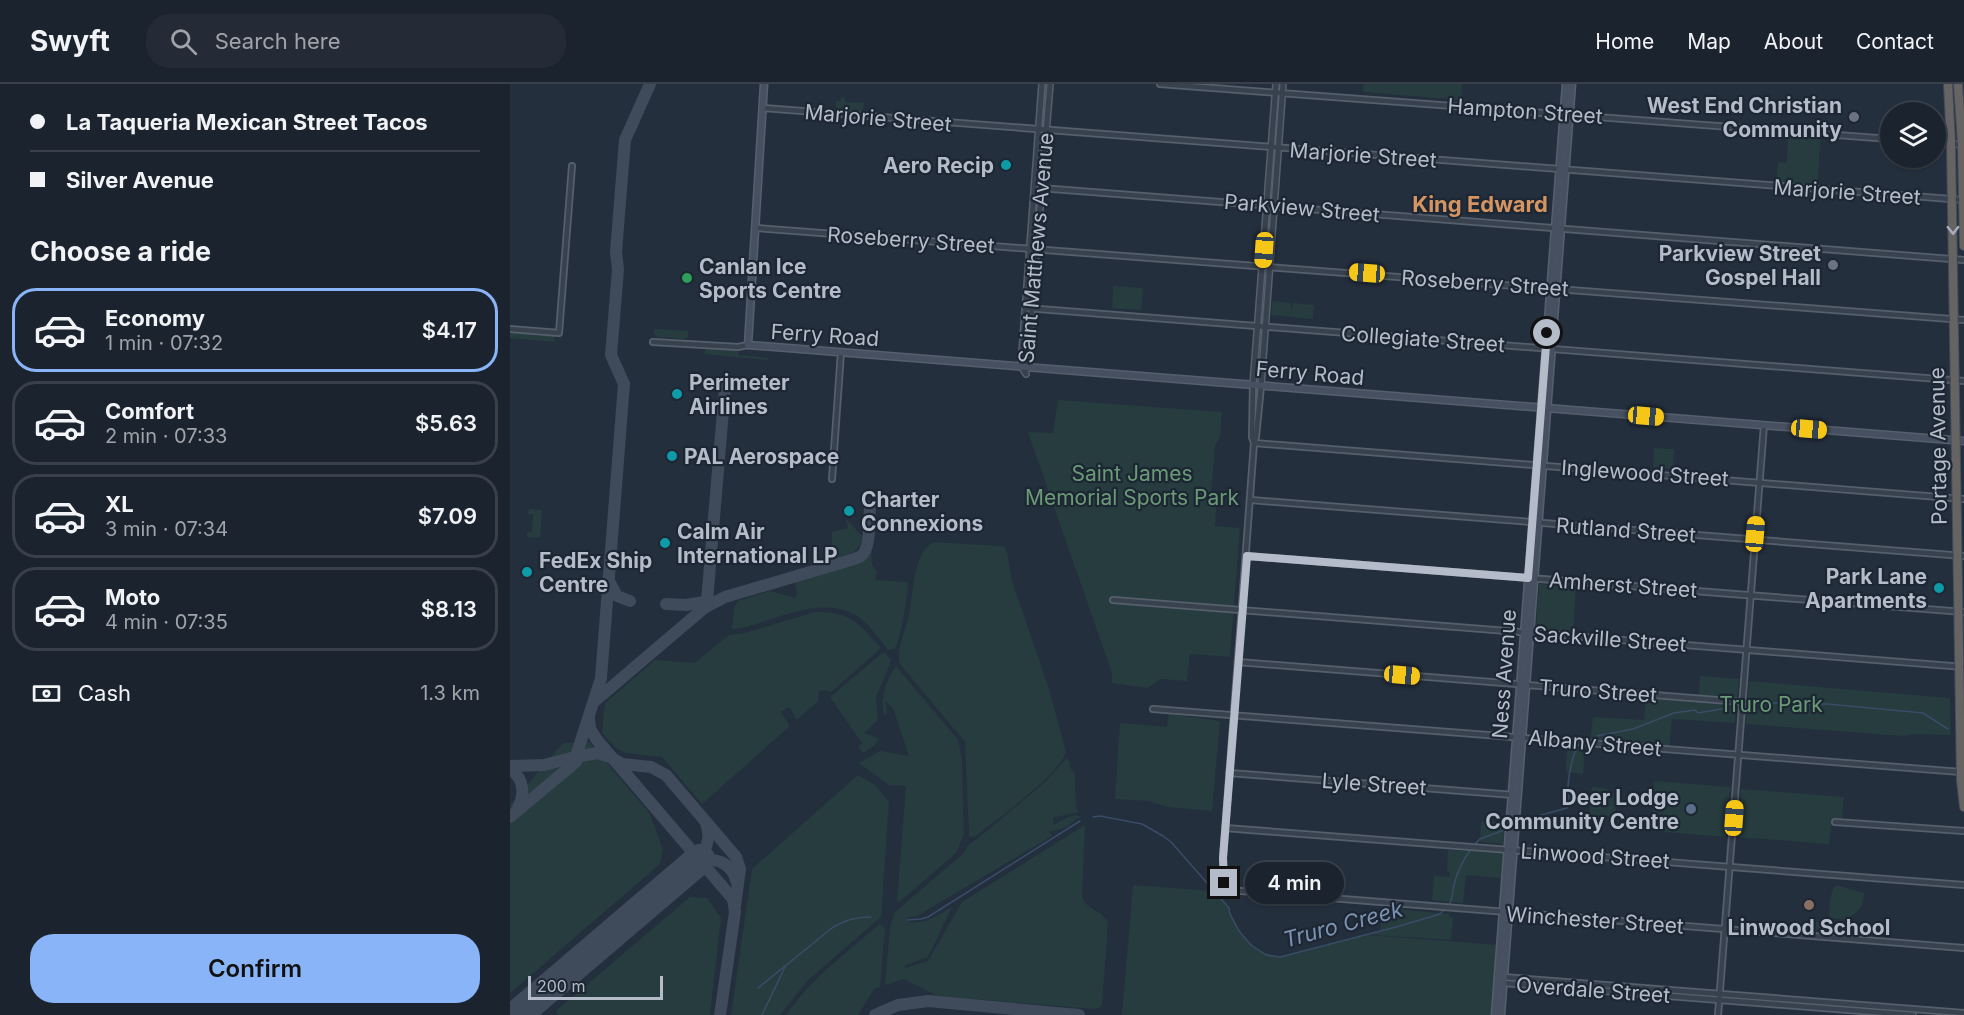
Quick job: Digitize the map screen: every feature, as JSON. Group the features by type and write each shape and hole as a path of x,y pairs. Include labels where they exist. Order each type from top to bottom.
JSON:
{"highway":[{"name":"Portage Avenue","path":"1948,84 1952,144 1954,320 1960,380 1964,807"},
{"path":"1960,88 1964,246"}],"main road":[{"path":"748,345 764,84"},
{"name":"Ness Avenue","path":"1566,84 1567,115"},
{"name":"Ness Avenue","path":"1501,1015 1501,980 1527,633 1567,115 1572,84"},
{"name":"Ferry Road","path":"748,345 1960,441"},
{"path":"1532,406 1540,421"},
{"name":"Ness Avenue","path":"1540,465 1540,421 1545,407"},
{"name":"Ness Avenue","path":"1495,1015 1501,980"}],"street":[{"name":"Saint Matthews Avenue","path":"1025,367 1030,248 1042,84"},
{"name":"Saint Matthews Avenue","path":"1029,308 1037,248 1050,84"},
{"name":"Hampton Street","path":"1160,84 1880,138"},
{"path":"1271,206 1271,148 1276,84"},
{"path":"1225,828 1256,437 1257,385 1266,265 1283,84"},
{"name":"Marjorie Street","path":"763,108 1963,200"},
{"path":"1946,143 1963,145"},
{"path":"510,329 559,333 572,166"},
{"name":"Parkview Street","path":"1035,187 1964,260"},
{"name":"Roseberry Street","path":"756,228 1266,265 1964,320"},
{"name":"Collegiate Street","path":"1029,308 1960,380"},
{"name":"Ferry Road","path":"653,342 738,347 748,345"},
{"path":"832,479 841,352"},
{"path":"1718,1015 1764,425"},
{"name":"Inglewood Street","path":"1254,443 1961,498"},
{"name":"Rutland Street","path":"1251,500 1961,556"},
{"name":"Amherst Street","path":"1247,556 1961,612"},
{"name":"Sackville Street","path":"1113,600 1962,667"},
{"name":"Truro Street","path":"1238,662 1743,702"},
{"name":"Albany Street","path":"1153,709 1962,772"},
{"name":"Lyle Street","path":"1230,773 1515,795"},
{"path":"1835,822 1964,831"},
{"name":"Linwood Street","path":"1225,828 1964,885"},
{"name":"Winchester Street","path":"1225,828 1224,883 1233,891 1964,948"},
{"name":"Overdale Street","path":"1501,980 1868,1009 1964,1013"},
{"name":"Overdale Street","path":"1868,1009 1912,1015"}],"green space":[{"path":"1042,84 1050,84 1042,188 1035,187"},
{"path":"1363,84 1462,84 1461,100 1363,92"},
{"path":"841,97 845,98 845,102 864,103 863,110 859,113 838,111 836,101 841,101"},
{"path":"1788,131 1821,134 1817,190 1776,187 1778,162 1787,163"},
{"path":"1113,286 1143,288 1141,310 1112,308"},
{"path":"1272,301 1291,303 1291,314 1293,303 1314,305 1313,319 1271,315"},
{"path":"654,329 688,331 688,337 685,339 658,337"},
{"path":"510,332 550,335 554,336 555,342 510,338"},
{"path":"709,347 738,350 738,355 769,358 768,360 704,354"},
{"name":"Saint James Memorial Sports Park","path":"1058,400 1222,412 1220,437 1215,446 1211,495 1211,498 1217,498 1215,526 1240,528 1230,657 1190,654 1187,681 1161,679 1147,688 1112,683 1112,673 1028,432 1053,433"},
{"path":"1654,448 1674,449 1673,469 1653,467"},
{"path":"529,509 542,510 540,538 527,537 527,532 532,532 533,514 528,514"},
{"path":"846,519 862,536 861,542 852,553 832,559 832,532 848,528"},
{"path":"934,542 1004,547 1012,581 1048,686 1066,751 1053,772 1011,809 974,837 969,836 965,742 899,661 918,562 927,547"},
{"path":"871,549 872,564 877,573 875,580 908,582 902,625 894,649 888,650 860,618 847,611 832,608 802,610 732,629 734,608 738,601 770,591 795,598 797,594 795,581 858,563"},
{"path":"1539,584 1576,587 1573,632 1536,629"},
{"path":"815,612 837,614 852,620 873,639 880,647 879,650 831,692 819,691 818,701 797,720 789,707 781,712 790,726 702,804 662,757 626,753 617,749 602,733 605,703 655,660 695,663 729,635 745,633"},
{"path":"885,653 890,659 890,664 876,697 878,720 864,733 879,739 874,746 863,753 858,747 862,743 830,697"},
{"path":"896,666 958,740 962,759 964,834 956,853 899,902 897,901 906,786 889,785 859,763 880,751 909,756 893,708 885,701 887,713 884,715 883,709 885,689"},
{"path":"1700,676 1739,679 1737,699 1699,696"},
{"name":"Truro Park","path":"1749,681 1950,698 1951,735 1902,736 1746,724"},
{"path":"1646,698 1736,705 1735,723 1672,719 1669,747 1590,740 1593,717 1644,720"},
{"path":"1169,714 1220,721 1212,811 1168,807 1149,801 1115,799 1120,723 1167,727"},
{"path":"589,742 650,814 663,850 660,864 510,993 510,805 563,743"},
{"path":"1567,747 1585,749 1583,774 1566,772"},
{"path":"1067,758 1075,774 1078,812 1053,818 1053,825 1070,816 1081,817 1064,828 1050,832 1052,836 917,916 907,918 907,921 924,921 952,907 928,957 904,966 905,968 928,961 962,902 1085,825 1082,897 1089,906 1103,915 1108,923 1102,1005 1094,1009 938,996 904,979 885,985 890,927 895,912 964,853 969,844 1044,783"},
{"path":"858,775 875,785 889,802 881,917 808,980 780,1015 731,1015 752,869"},
{"name":"Deer Lodge Community Centre","path":"1654,781 1730,787 1726,837 1652,831"},
{"path":"1592,787 1606,789 1613,794 1615,817 1591,815 1589,812"},
{"path":"1741,789 1844,797 1842,819 1832,819 1829,844 1737,837"},
{"path":"1481,821 1505,822 1503,844 1480,842"},
{"path":"1448,850 1500,852 1503,854 1501,878 1466,875 1463,903 1432,900 1434,876 1449,877"},
{"path":"1133,885 1213,891 1228,907 1248,941 1261,951 1280,957 1366,935 1500,945 1495,1015 1122,1015"},
{"path":"1836,885 1864,893 1861,906 1854,915 1842,919 1829,917 1831,896"},
{"path":"690,897 707,898 721,918 710,1015 558,1015 556,1011"},
{"path":"1382,908 1449,914 1449,917 1453,918 1451,940 1373,935 1373,932 1380,932"},
{"path":"1804,921 1849,924 1848,931 1804,929"},
{"path":"880,924 885,928 880,987 874,989 858,1015 786,1015 818,978"}],"waterway":[{"name":"Truro Creek","path":"1750,701 1828,704 1923,713 1948,729"},
{"name":"Truro Creek","path":"1597,736 1633,729 1674,713 1695,710 1698,713 1727,708"},
{"name":"Truro Creek","path":"1534,817 1567,808 1573,756 1577,749"},
{"name":"Truro Creek","path":"1093,817 1100,816 1142,824 1171,842 1229,908 1239,931 1251,945 1266,955 1280,957 1396,927 1440,914 1446,908"},
{"name":"Truro Creek","path":"907,920 928,917 1080,821"},
{"name":"Truro Creek","path":"1474,845 1480,839 1504,830"},
{"name":"Truro Creek","path":"1449,905 1459,871 1471,849"},
{"name":"Truro Creek","path":"758,988 832,928 850,920 871,917"},
{"path":"762,1015 785,967"}],"taxiway":[{"path":"570,766 576,756 601,678 624,384 611,355 625,140 650,84"},
{"path":"595,701 703,609 707,601 725,387"},
{"path":"704,608 725,597 861,556 868,541 870,507"},
{"path":"609,581 617,596 630,601"},
{"path":"666,604 686,605 711,601"},
{"path":"589,719 590,729 597,740 733,899 735,912 720,1015"},
{"path":"510,766 544,765 598,753 622,764 651,767 666,775 736,857 740,869 735,906"},
{"path":"510,817 576,762"},
{"path":"510,769 519,778 522,788 517,810"},
{"path":"693,863 707,845 706,823"},
{"path":"646,906 695,865 708,860 715,860 726,865 737,883"},
{"path":"875,1015 898,1005 928,1001 1079,1015"}],"runway":[{"path":"517,1015 700,859"}],"place":[{"name":"West End Christian Community","path":"1854,117"},
{"name":"Aero Recip","path":"1006,165"},
{"name":"Parkview Street Gospel Hall","path":"1833,265"},
{"name":"Canlan Ice Sports Centre","path":"687,278"},
{"name":"Perimeter Airlines","path":"677,394"},
{"name":"PAL Aerospace","path":"672,456"},
{"name":"Charter Connexions","path":"849,511"},
{"name":"Calm Air International LP","path":"665,543"},
{"name":"FedEx Ship Centre","path":"527,572"},
{"name":"Park Lane Apartments","path":"1939,588"},
{"name":"Deer Lodge Community Centre","path":"1691,809"},
{"name":"Linwood School","path":"1809,905"}],"district":[{"name":"King Edward","path":"1480,204"}],"route":[{"path":"1224,883 1223,858 1247,556 1528,578 1547,333"}]}
